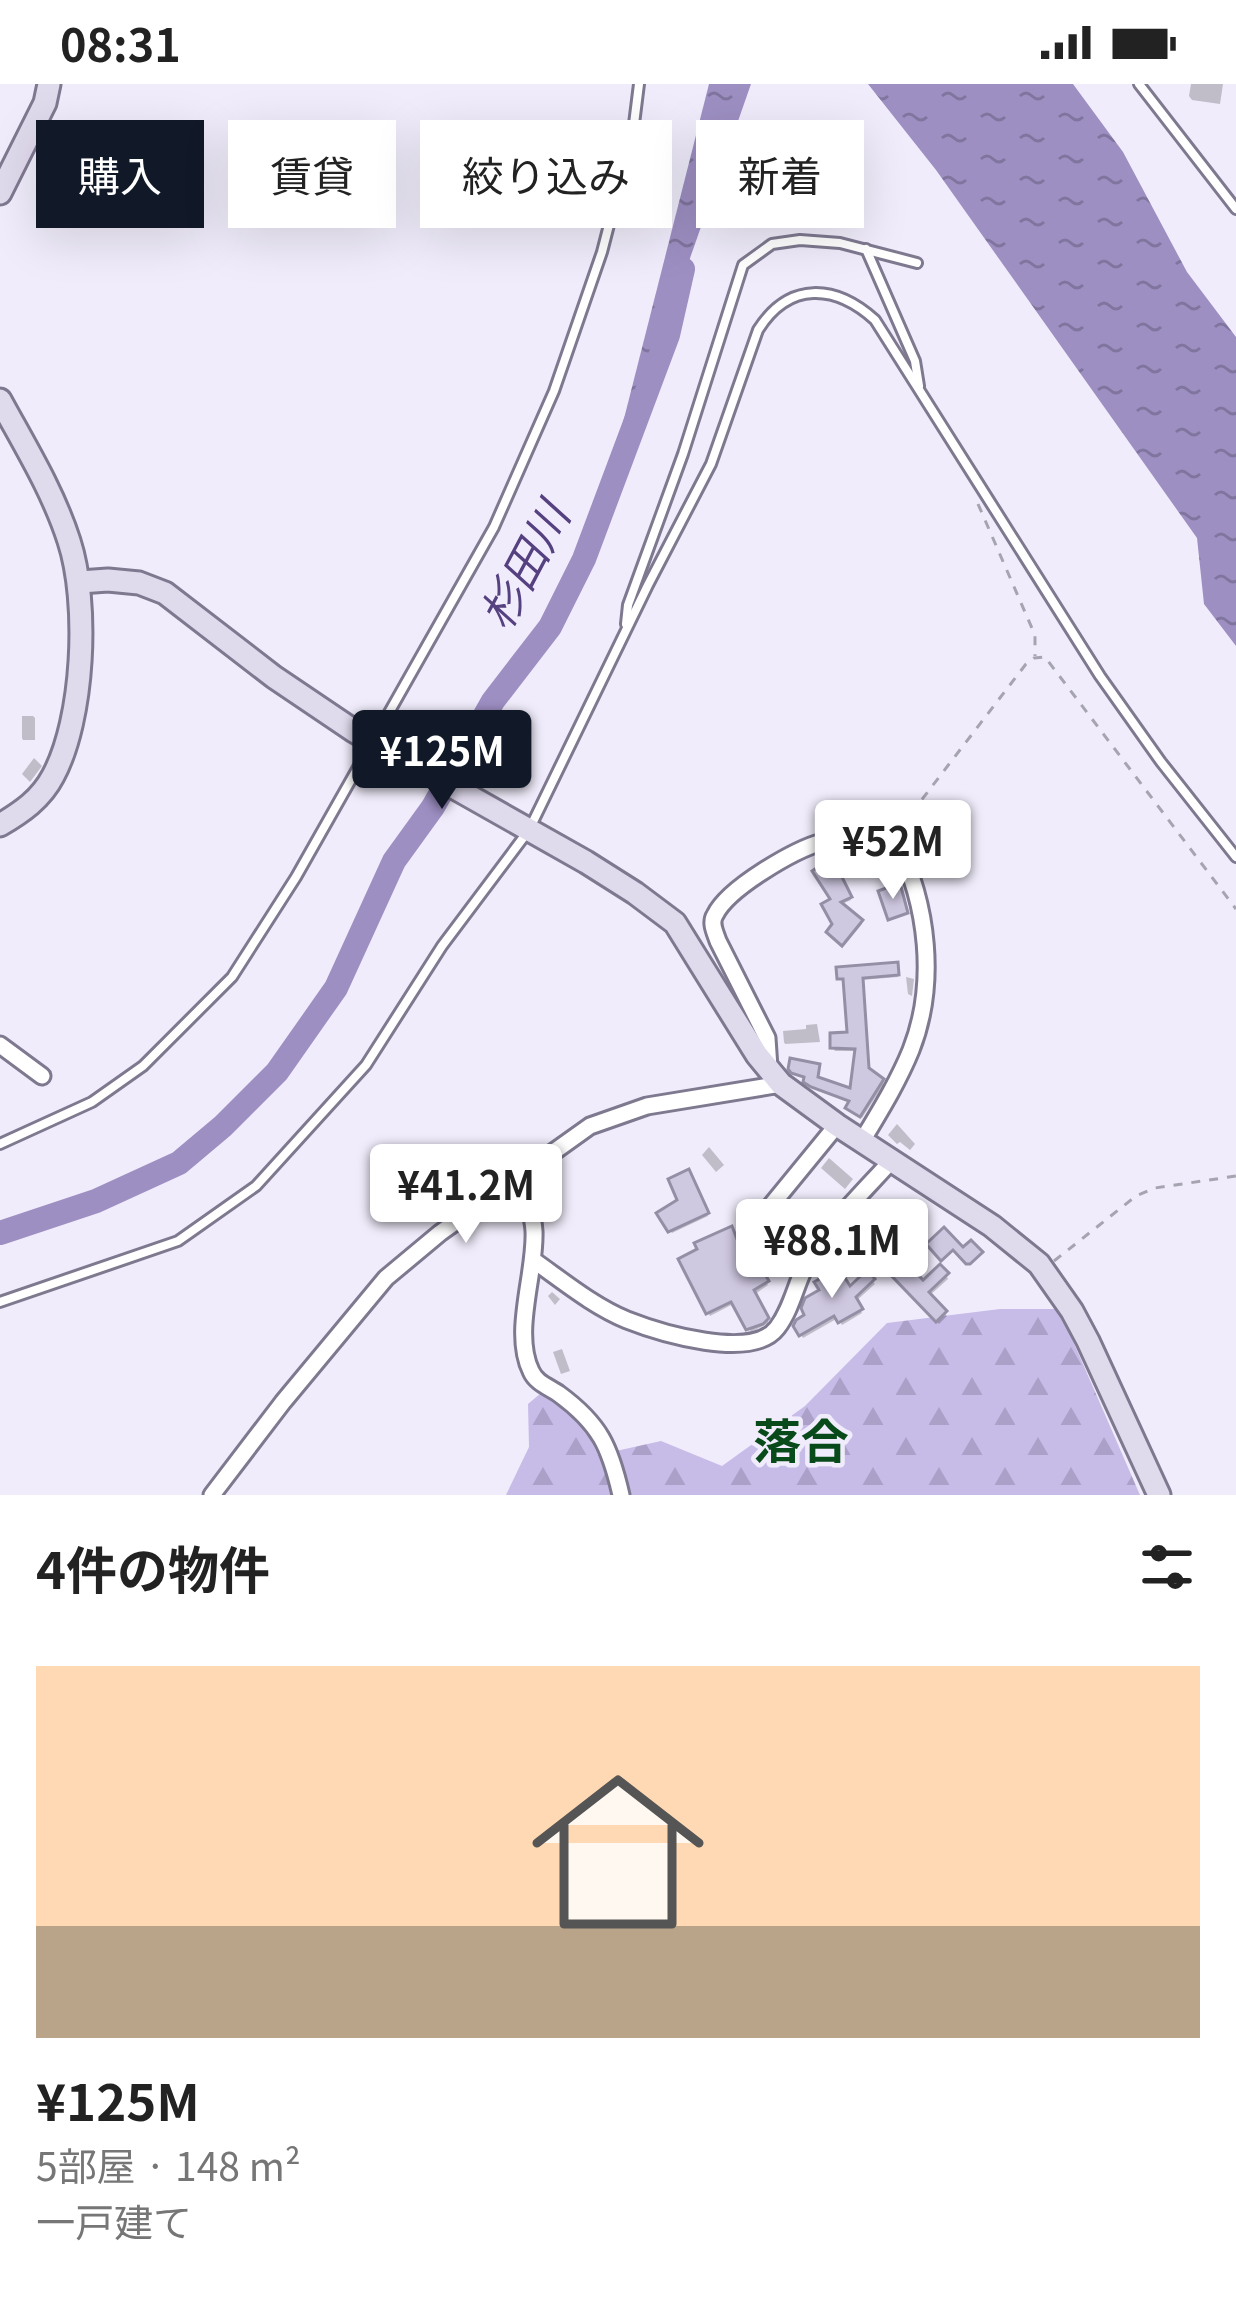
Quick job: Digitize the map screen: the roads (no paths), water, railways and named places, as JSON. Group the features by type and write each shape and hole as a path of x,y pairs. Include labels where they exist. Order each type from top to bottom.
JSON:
{"street":[{"path":"0,194 45,103 49,84"},
{"path":"0,400 56,505 69,541 80,582 81,634 76,699 55,773 20,814 0,825"},
{"path":"80,582 140,584 165,593 354,731 635,892 675,923 775,1077 837,1125 992,1226 1043,1269 1088,1341 1159,1495"},
{"path":"775,1077 767,1038 718,941 713,916 730,896 773,864 822,842 862,837 896,841 919,896 925,927 921,1018 894,1087 862,1141"},
{"path":"0,1045 42,1076"},
{"path":"212,1495 386,1278 440,1233 590,1126 647,1106 775,1077"},
{"path":"809,1257 772,1246 765,1239 764,1225 769,1208 837,1125"},
{"path":"533,1260 625,1319 667,1334 746,1345 777,1329 809,1257 892,1160"},
{"path":"517,1178 534,1228 524,1339 529,1368 536,1379 592,1421 613,1458 621,1495"}],"lane":[{"path":"0,1144 92,1102 143,1066 232,977 379,743 494,527 554,391 602,252 633,132 639,84"},
{"path":"1139,84 1236,209"},
{"path":"626,632 628,605 683,454 743,265 772,244 800,240 866,248 917,263"},
{"path":"866,248 915,362 920,390"},
{"path":"0,1302 178,1241 256,1186 366,1064 442,946 529,830 711,464 758,330 782,302 800,295 821,293 856,303 875,320 1100,676 1236,856"}],"water":[{"path":"709,84 751,84 738,120 700,120"},
{"path":"868,84 1073,84 1123,152 1187,272 1236,337 1236,646 1204,604 1197,538 936,170"},
{"path":"696,135 696,228 701,228 598,521"}],"waterway":[{"name":"杉田川","path":"0,1233 96,1201 179,1163 277,1072 336,988 394,861 433,807 493,701 550,627 584,559 668,335 683,269"}],"district":[{"name":"落合","path":"801,1442"}]}
